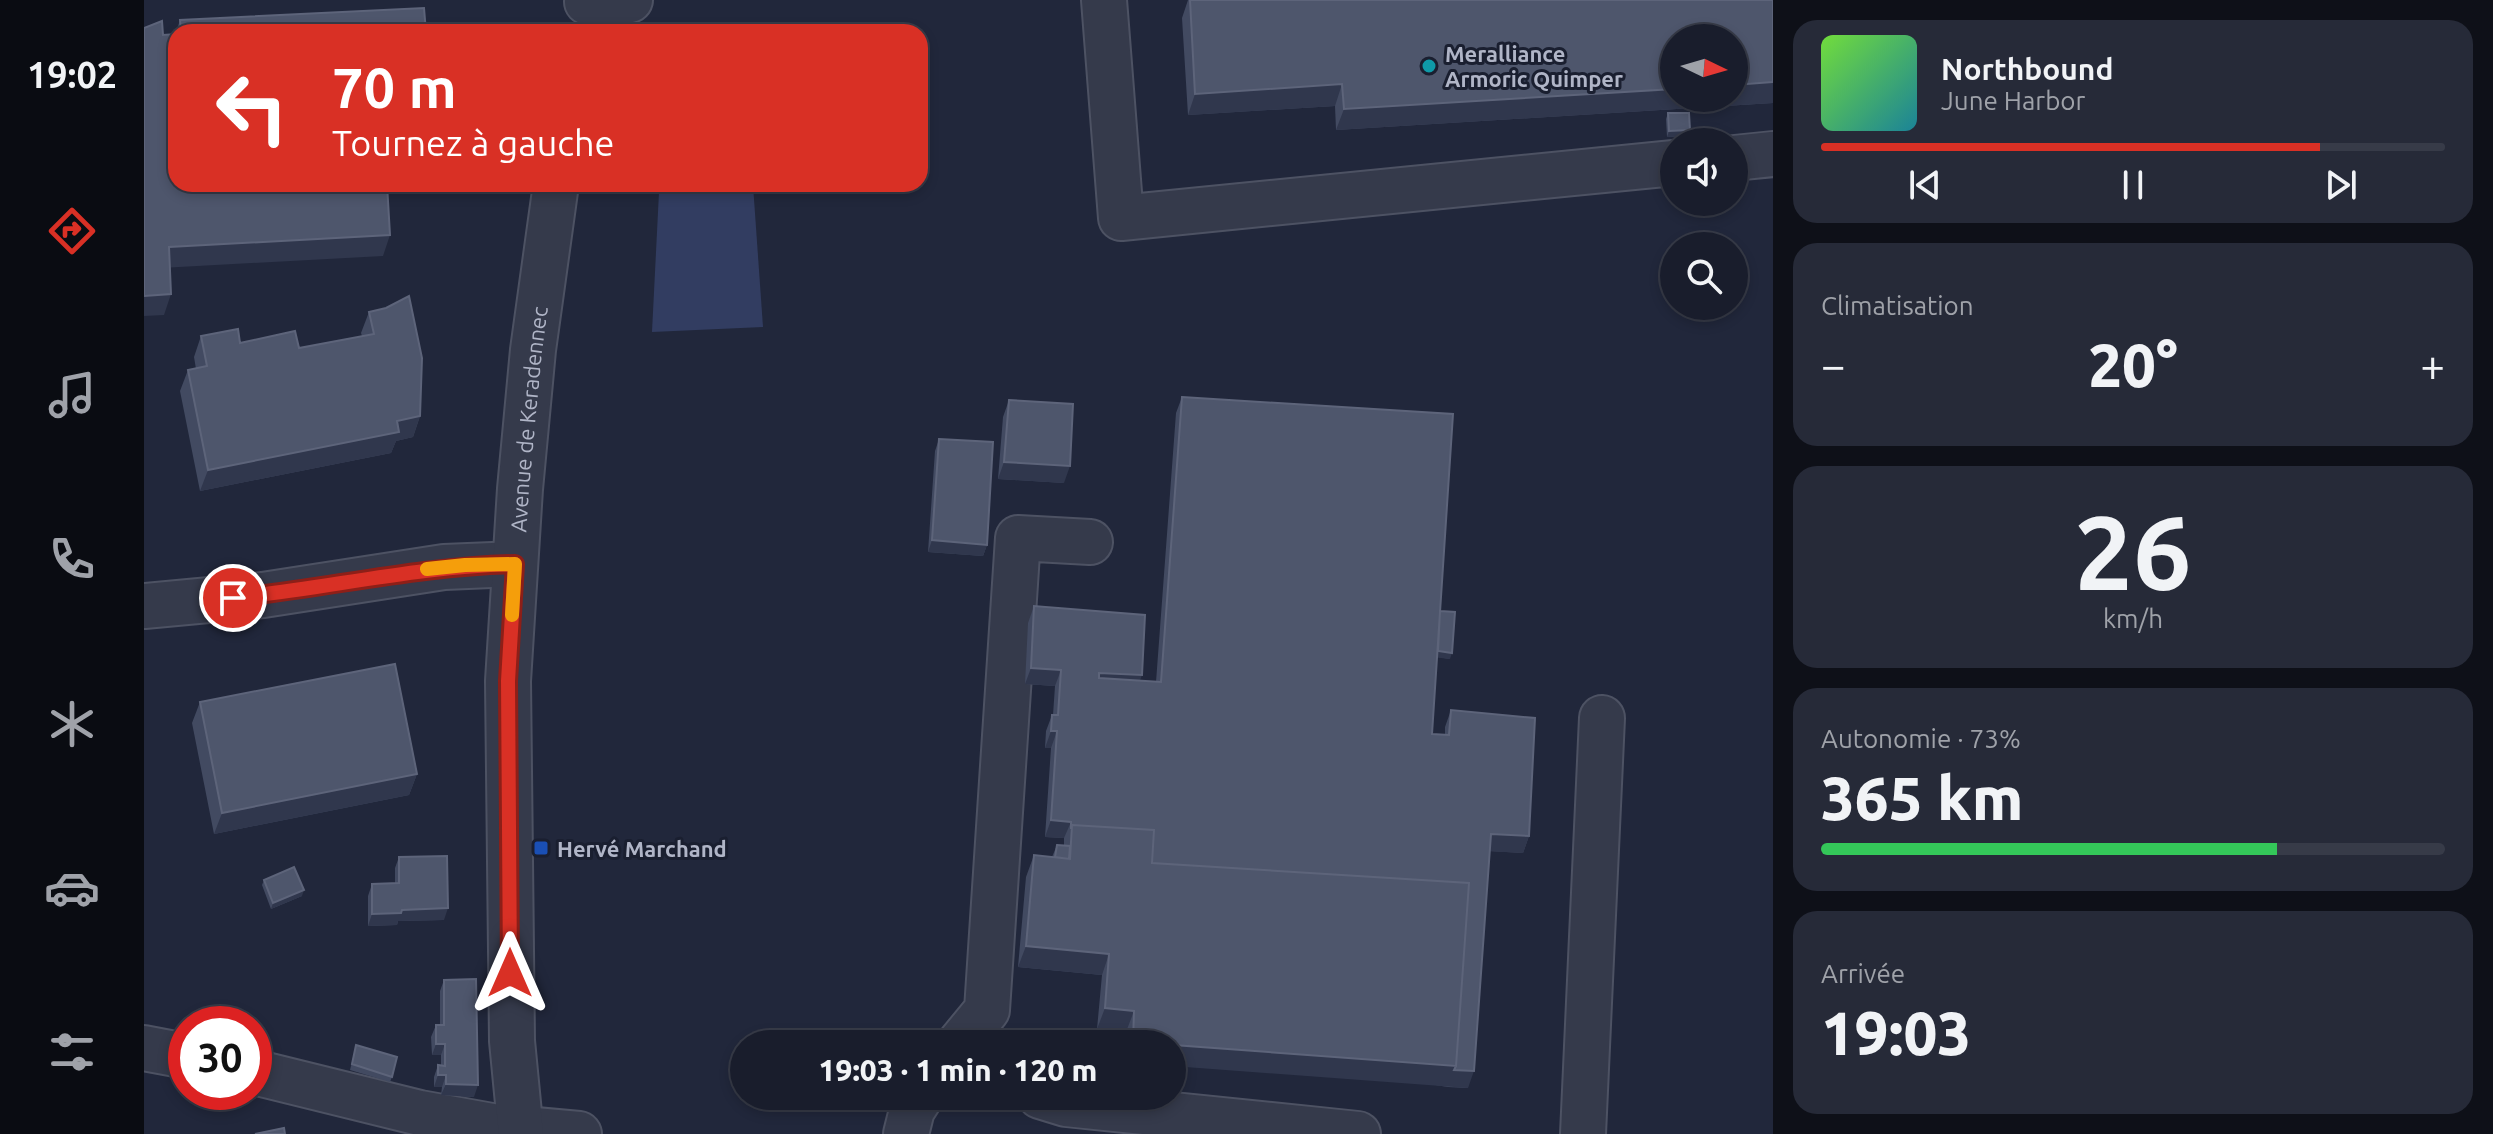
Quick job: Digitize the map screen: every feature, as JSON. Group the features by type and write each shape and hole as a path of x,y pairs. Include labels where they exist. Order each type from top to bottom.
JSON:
{"street":[{"path":"585,11 630,0"},
{"path":"1104,0 1121,218 1660,164"},
{"path":"1748,157 1773,154"},
{"name":"Avenue de Keradennec","path":"520,1131 512,1052 508,681 533,350 555,192"},
{"path":"993,1027 1018,538 1090,542"},
{"path":"144,606 277,593 433,568 515,564"},
{"path":"1583,1134 1602,718"},
{"path":"144,1048 168,1053"},
{"path":"272,1076 420,1113 520,1131 579,1134"},
{"path":"906,1134 912,1110"},
{"path":"1124,1110 1358,1134"}],"water":[{"path":"659,192 753,192 763,327 652,332"}],"building":[{"name":"Meralliance Armoric Quimper","path":"1190,0 1773,0 1773,82 1748,84 1748,24 1660,24 1660,90 1344,109 1342,84 1195,94"},
{"path":"424,8 425,24 180,24 180,20"},
{"path":"162,21 163,35 168,35 168,192 387,192 390,235 169,247 171,294 144,296 144,28"},
{"path":"1668,113 1689,113 1690,128 1669,128"},
{"path":"409,296 422,358 420,416 397,421 399,432 208,470 188,370 207,366 201,336 238,329 240,343 295,331 299,348 374,334 369,312 386,308"},
{"path":"1182,397 1453,414 1432,734 1449,735 1451,710 1535,718 1529,836 1491,834 1474,1071 1454,1070 1469,883 1152,863 1154,830 1072,825 1071,829 1071,822 1051,820 1057,731 1051,731 1052,715 1058,715 1061,670 1031,668 1034,606 1145,615 1142,675 1099,673 1099,678 1161,682"},
{"path":"1009,400 1073,404 1070,466 1004,462"},
{"path":"939,439 993,442 987,545 932,540"},
{"path":"1440,611 1455,612 1452,653 1438,651"},
{"path":"395,664 417,774 222,813 200,702"},
{"path":"1072,825 1154,830 1152,863 1469,883 1456,1066 1186,1046 1186,1030 1133,1030 1134,1011 1105,1008 1109,954 1026,946 1034,855 1070,859"},
{"path":"1057,845 1070,846 1069,859 1055,857"},
{"path":"447,856 448,908 372,914 372,884 399,883 399,857"},
{"path":"294,867 304,890 273,903 264,880"},
{"path":"476,979 478,1085 446,1084 446,1075 438,1075 438,1065 445,1066 445,1044 436,1044 436,1025 444,1025 444,980"},
{"path":"356,1045 397,1057 392,1077 352,1064"},
{"path":"284,1128 285,1134 255,1134"}],"slow traffic":[{"path":"427,569 515,564 512,615"}],"place":[{"name":"Meralliance Armoric Quimper","path":"1429,66"},
{"name":"Hervé Marchand","path":"541,848"}],"route":[{"path":"233,598 422,570 515,564 508,681 510,973"}]}
